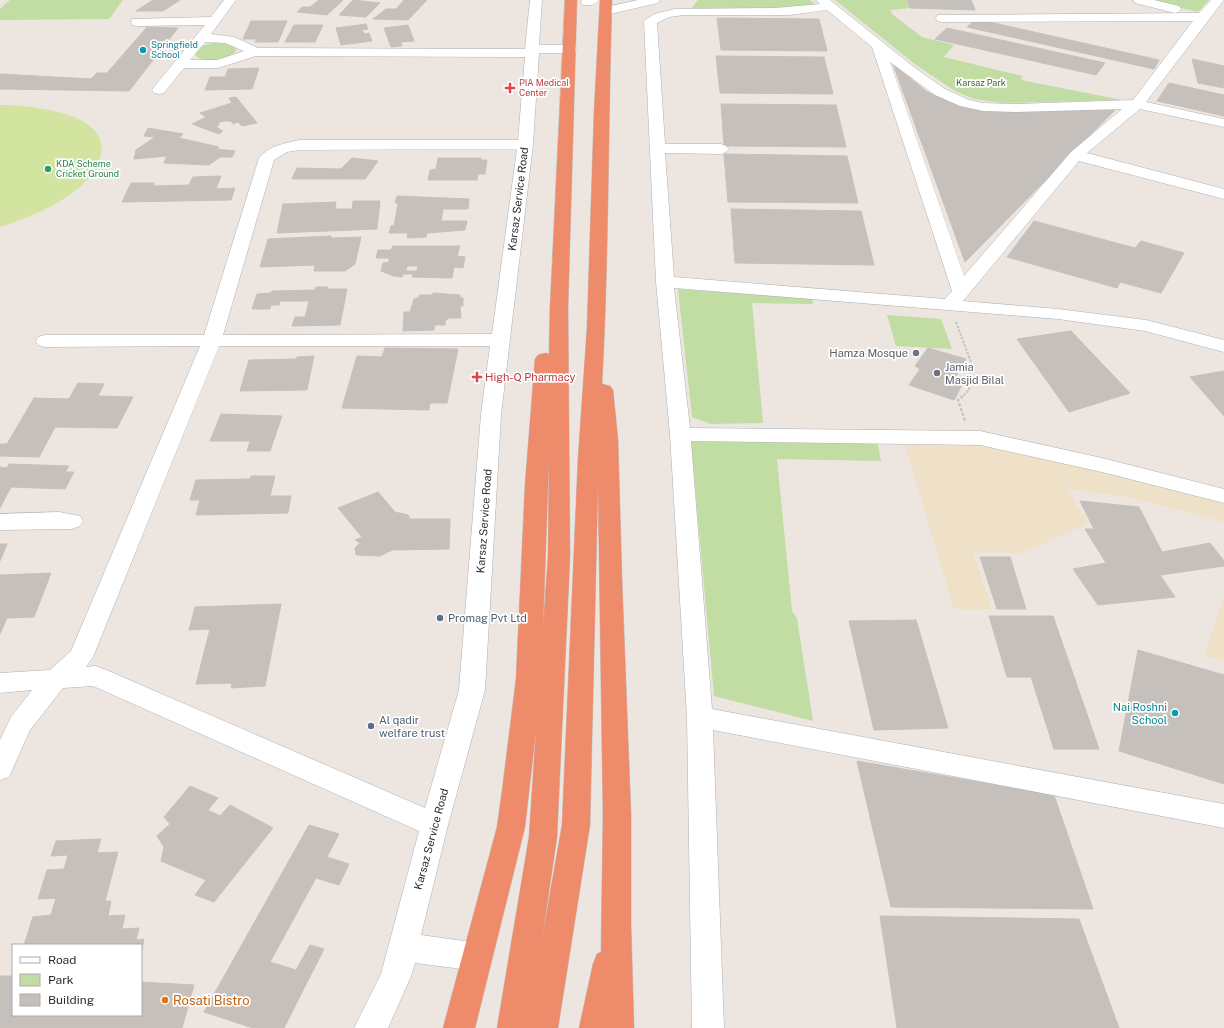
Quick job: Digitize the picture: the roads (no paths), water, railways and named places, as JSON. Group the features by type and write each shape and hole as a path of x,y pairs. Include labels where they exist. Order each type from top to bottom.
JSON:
{"highway":[{"path":"513,1028 543,837 559,557 559,308 571,0"},
{"path":"542,1028 576,825 588,459 596,328 601,112 600,4 579,8 580,20 570,45"},
{"path":"459,1028 511,827 519,772 529,680 536,485 546,349 559,308"},
{"path":"596,328 608,440 610,580 617,815 616,925 618,1028"},
{"path":"595,1028 616,925"}],"street":[{"path":"159,90 215,21 230,0"},
{"name":"Karsaz Service Road","path":"370,1028 374,1023 396,976 434,825 472,690 491,415 525,144 536,0"},
{"path":"600,4 654,0"},
{"path":"1140,0 1203,17"},
{"path":"955,298 1076,155 1137,104 1203,17 1218,0"},
{"path":"708,1028 700,717 680,434 665,282 650,21 660,15 681,12 808,11 826,3 910,71 940,92 965,103 983,107 1015,108 1137,104 1224,123"},
{"path":"942,18 1203,17"},
{"path":"137,22 215,21"},
{"path":"200,38 225,38 255,52"},
{"path":"877,43 955,298"},
{"path":"179,64 218,64 255,52 532,51 570,45"},
{"path":"0,769 20,724 57,678 81,656 212,340 263,166 267,158 287,147 299,145 525,144"},
{"path":"657,148 721,149"},
{"path":"1076,155 1224,194"},
{"path":"665,282 955,298 1146,326 1224,346"},
{"path":"45,341 500,340"},
{"path":"680,434 980,438 1102,465 1224,496"},
{"path":"0,522 72,521"},
{"path":"0,683 95,676 434,825"},
{"path":"700,717 1224,816"},
{"path":"403,947 478,957"}],"place":[{"name":"Springfield School","path":"143,50"},
{"name":"PIA Medical Center","path":"510,88"},
{"name":"KDA Scheme Cricket Ground","path":"48,169"},
{"name":"Hamza Mosque","path":"916,353"},
{"name":"Jamia Masjid Bilal","path":"937,373"},
{"name":"High-Q Pharmacy","path":"477,377"},
{"name":"Promag Pvt Ltd","path":"440,618"},
{"name":"Nai Roshni School","path":"1175,713"},
{"name":"Al qadir welfare trust","path":"371,726"},
{"name":"Rosati Bistro","path":"165,1000"}],"park label":[{"name":"Karsaz Park","path":"981,83"}]}
